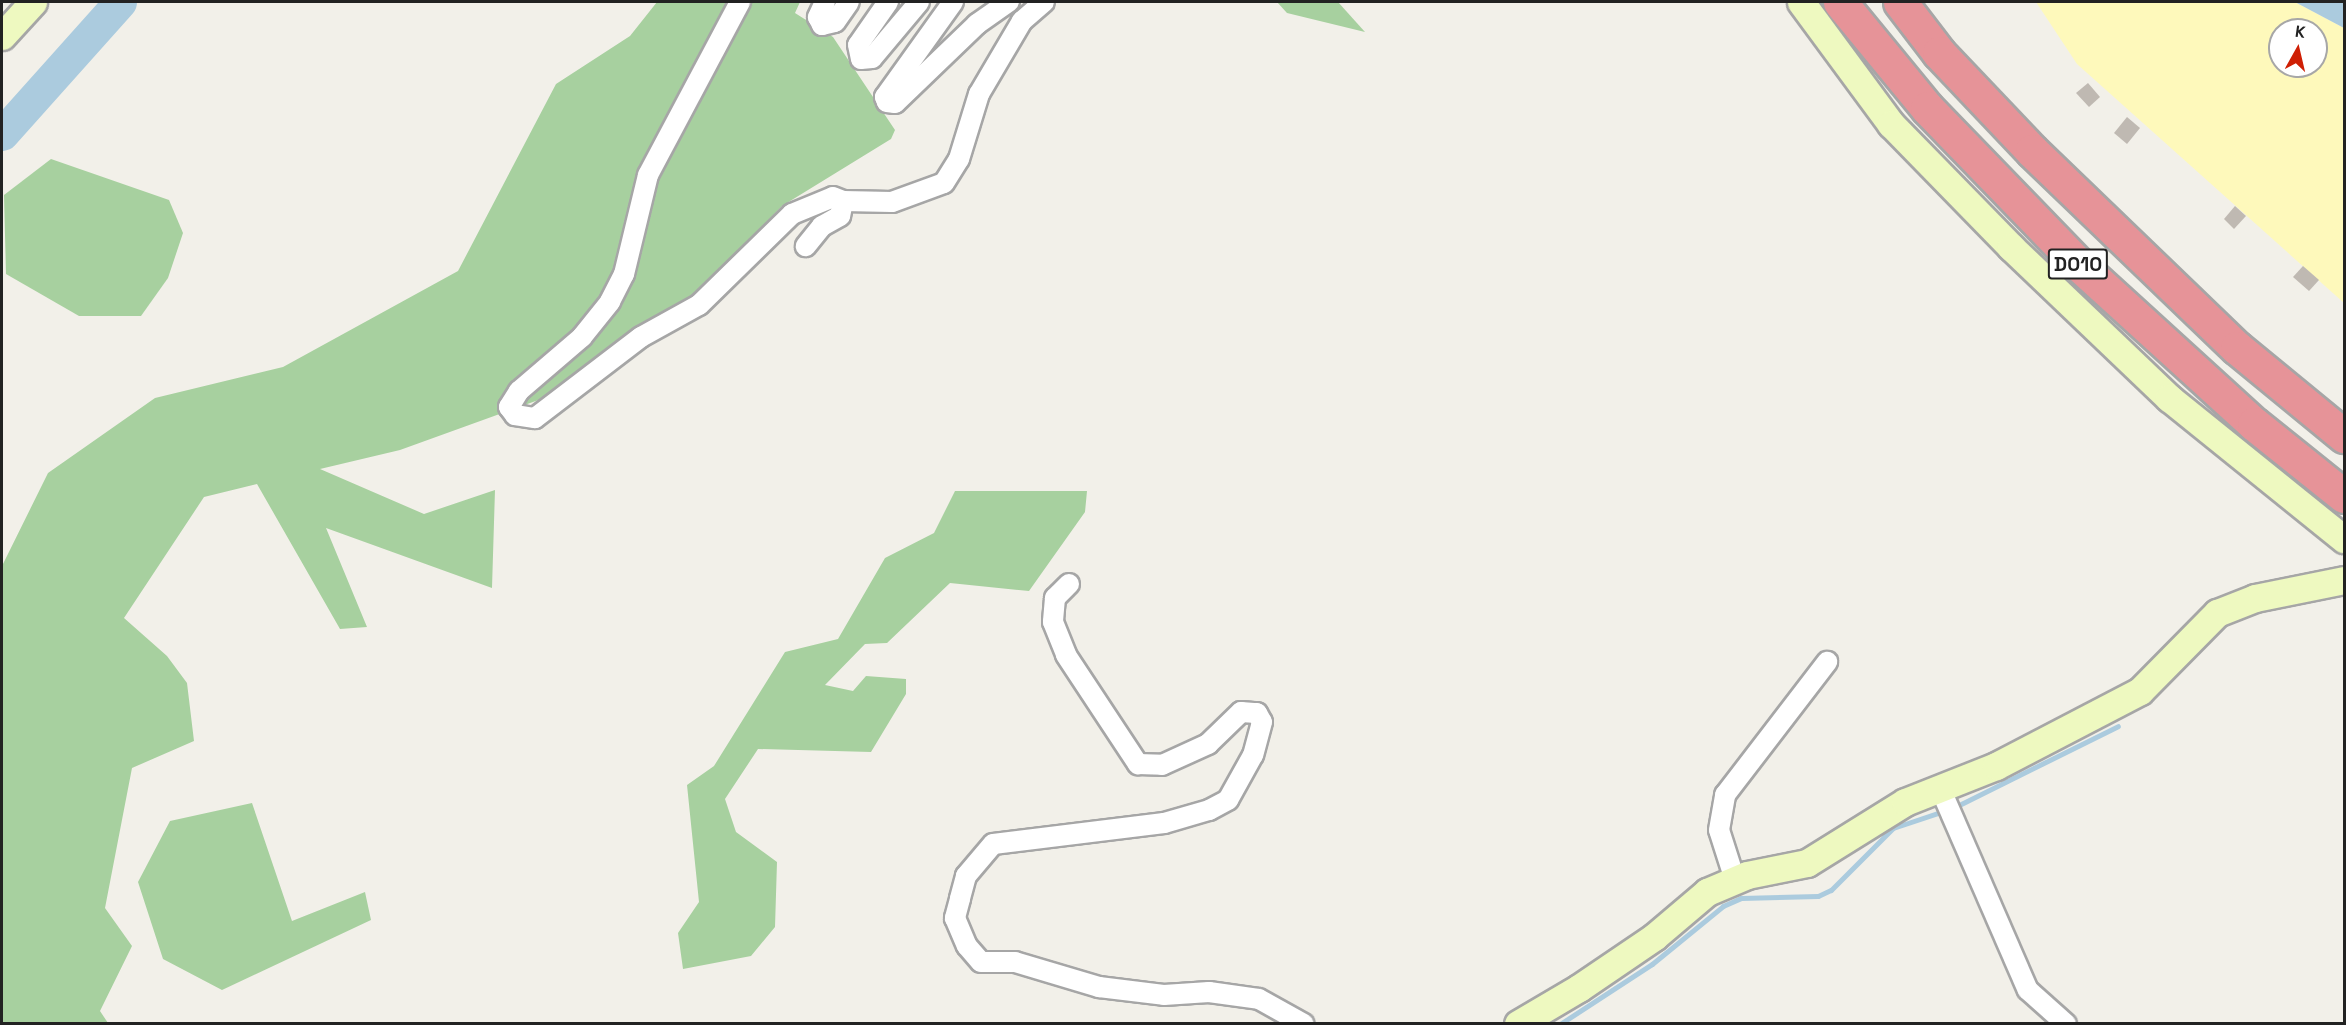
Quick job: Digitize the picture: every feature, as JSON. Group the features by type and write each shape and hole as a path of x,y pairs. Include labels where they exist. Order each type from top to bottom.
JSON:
{"highway":[{"name":"D010","path":"1840,2 1927,108 2077,263 2254,424 2344,496"},
{"name":"D010","path":"1900,2 1962,76 2032,151 2237,348 2344,436"},
{"path":"1929,2 1962,76"}],"street":[{"path":"2,36 33,2"},
{"path":"740,2 648,175 624,274 610,302 582,337 519,391 509,407 515,415 535,418 641,337 699,305 792,214 833,197 843,201 892,202 944,183 959,159 979,94 1022,21 1044,2"},
{"path":"825,2 818,17 822,25 835,22 849,2"},
{"path":"888,2 858,45 861,59 872,58 919,2"},
{"path":"953,2 885,97 887,102 894,103 977,24 1009,2"},
{"path":"1801,2 1891,124 2011,247 2169,398 2344,538"},
{"path":"806,246 822,226 840,216 843,201"},
{"path":"1518,1023 1579,988 1654,937 1707,892 1735,880 1807,863 1905,802 1996,766 2140,691 2217,613 2256,598 2344,580"},
{"path":"1069,584 1055,598 1053,622 1066,655 1138,764 1162,765 1208,744 1241,712 1257,713 1262,722 1253,755 1228,800 1209,810 1164,823 993,843 966,876 955,918 967,946 981,962 1015,962 1099,987 1164,995 1209,992 1259,999 1304,1023"},
{"path":"1735,880 1719,830 1725,795 1827,662"},
{"path":"1940,788 2028,990 2066,1023"}],"green space":[{"path":"657,2 800,2 795,13 833,37 895,130 891,139 782,206 699,291 544,398 400,450 320,469 424,514 495,490 492,588 326,528 367,627 340,629 257,484 204,497 124,618 167,656 187,683 194,741 132,768 105,908 132,946 100,1011 108,1023 2,1023 2,566 48,473 155,398 283,367 458,271 556,84 630,36"},
{"path":"1277,2 1338,2 1365,32 1287,13"},
{"path":"51,159 169,200 183,233 168,278 141,316 79,316 6,274 4,195"},
{"path":"955,491 1087,491 1085,512 1029,591 950,583 887,643 865,644 825,685 853,691 866,676 906,679 906,694 871,752 758,749 725,799 736,832 777,862 775,927 751,956 683,969 678,933 699,902 687,785 714,766 785,652 838,639 885,558 934,533"},
{"path":"252,803 292,921 365,892 371,920 222,990 163,959 138,882 170,821"}],"sand":[{"path":"2036,2 2295,2 2325,18 2268,18 2268,78 2328,78 2328,20 2344,28 2344,303 2077,64"}],"water":[{"path":"2295,2 2344,2 2344,28"}],"building":[{"path":"2088,83 2100,97 2089,107 2076,93"},
{"path":"2127,117 2140,128 2127,144 2114,133"},
{"path":"2235,206 2246,216 2234,229 2224,219"},
{"path":"2303,266 2319,280 2309,291 2293,277"}],"waterway":[{"path":"2,134 120,2"},
{"path":"1953,808 2118,726"},
{"path":"1560,1024 1652,964 1723,906 1741,898 1818,896 1831,890 1893,828 1944,811"}]}
